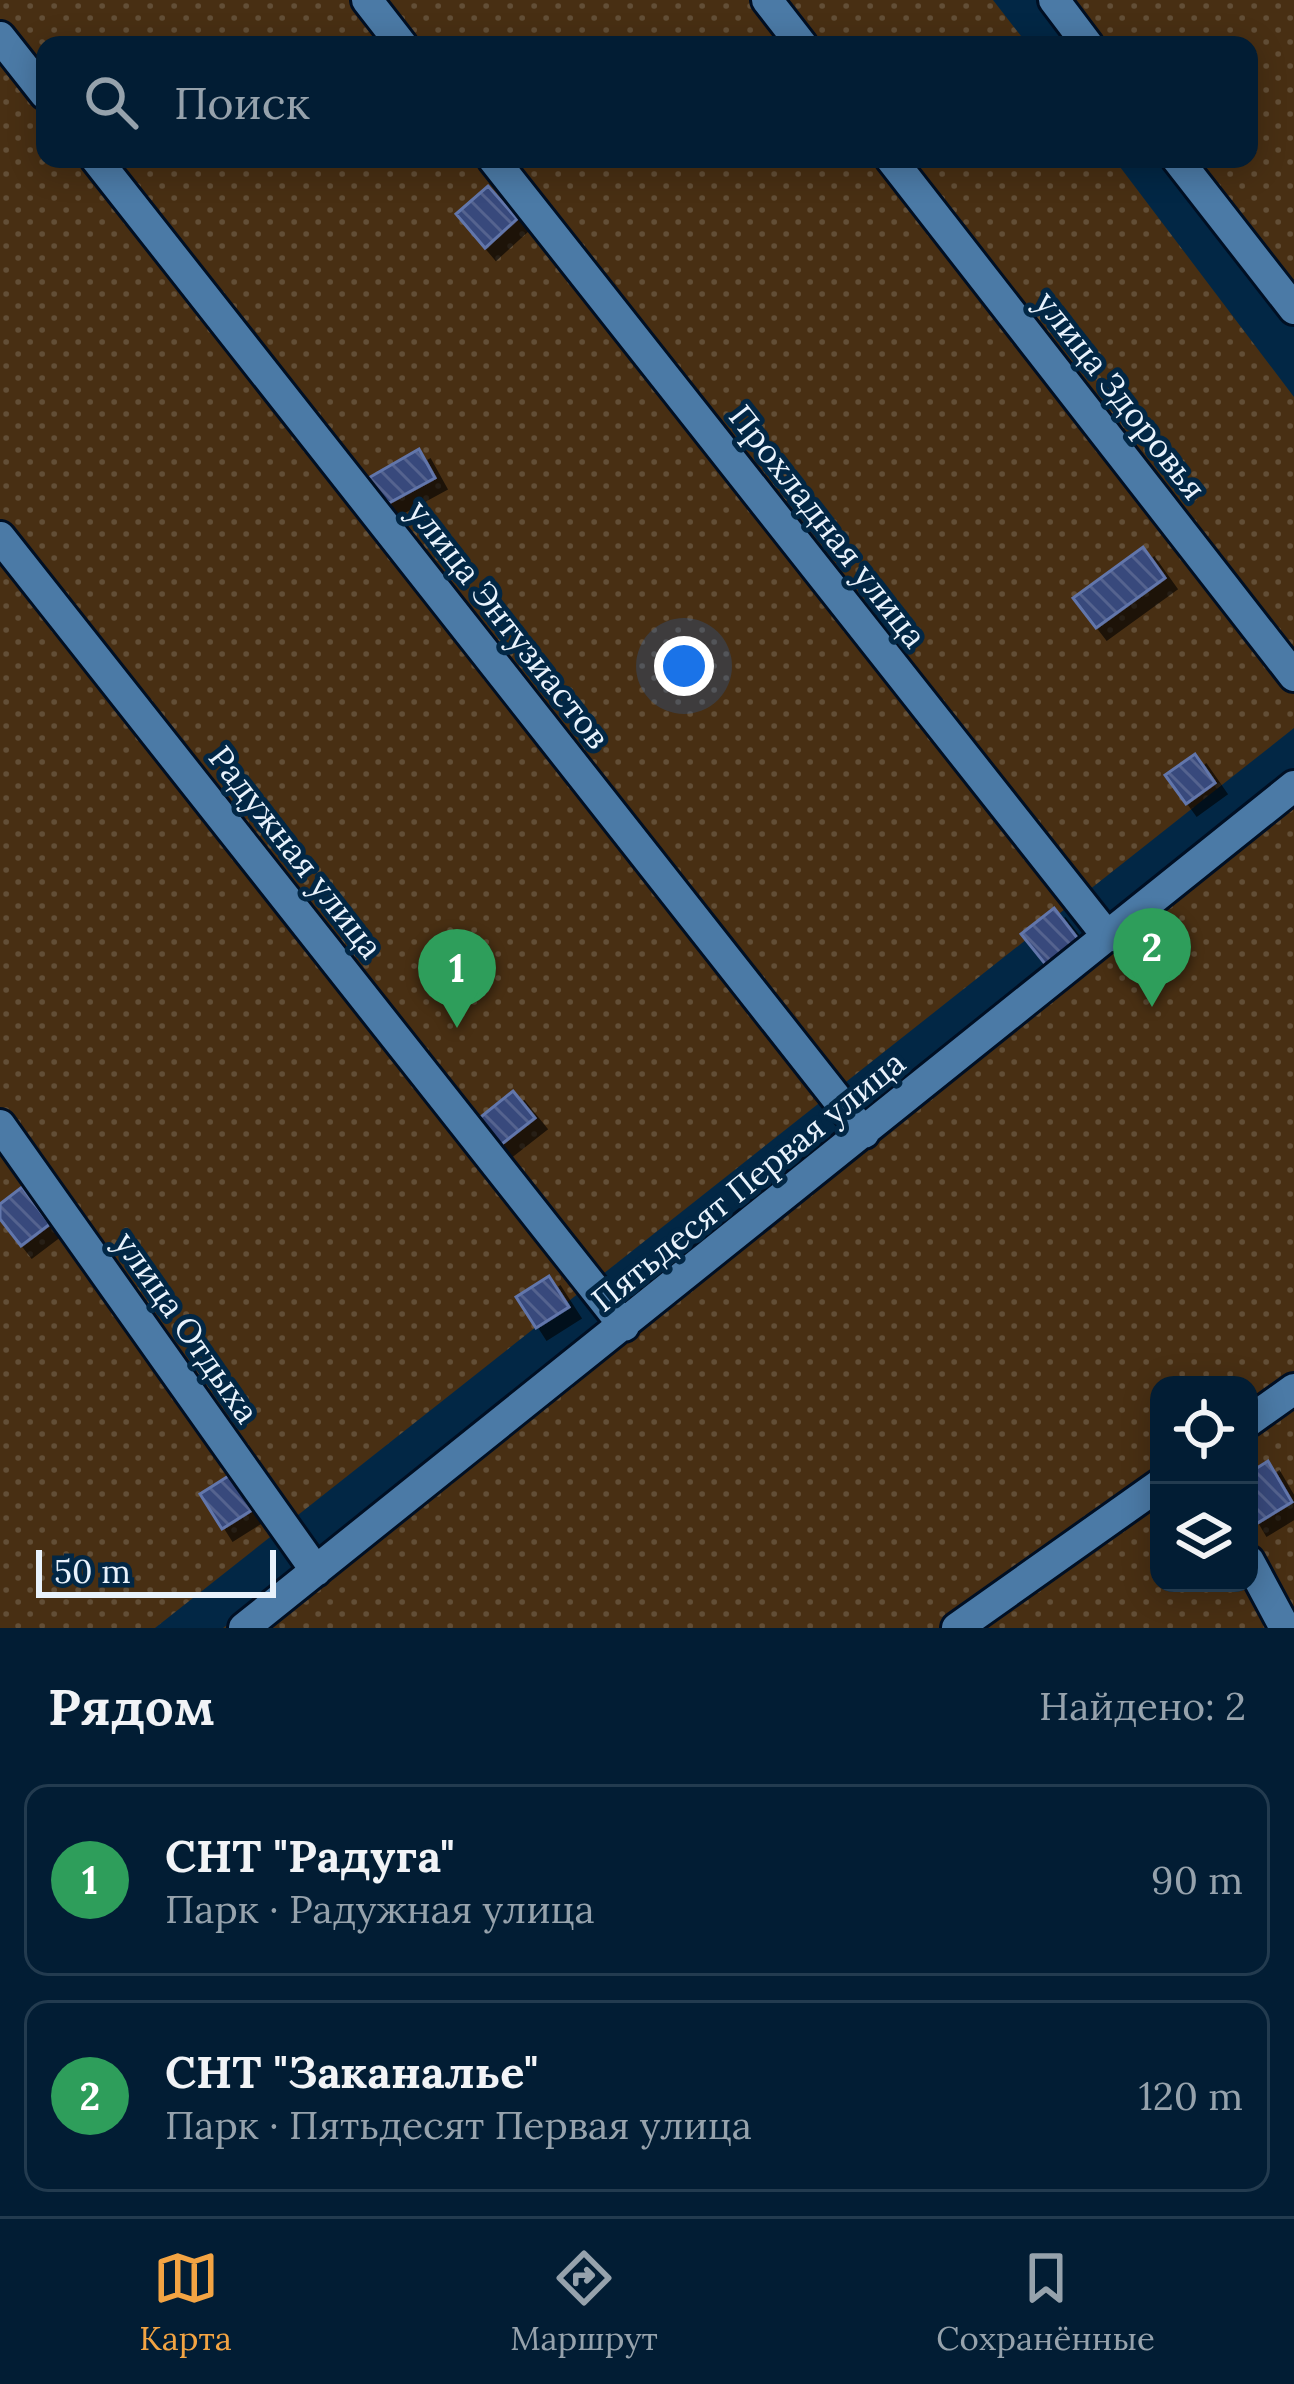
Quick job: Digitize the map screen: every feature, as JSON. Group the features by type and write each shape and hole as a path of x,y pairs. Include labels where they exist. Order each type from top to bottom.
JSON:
{"street":[{"path":"367,0 396,36"},
{"path":"767,0 795,36"},
{"path":"1054,0 1081,36"},
{"path":"0,37 36,83"},
{"name":"улица Энтузиастов","path":"103,168 864,1133"},
{"name":"Прохладная улица","path":"500,168 1108,938"},
{"name":"улица Здоровья","path":"898,168 1294,676"},
{"path":"1184,168 1294,309"},
{"name":"Радужная улица","path":"0,537 624,1326"},
{"name":"Пятьдесят Первая улица","path":"244,1628 1294,786"},
{"name":"улица Отдыха","path":"0,1125 316,1570"},
{"path":"1258,1415 1294,1389"},
{"path":"957,1628 1150,1491"},
{"path":"1258,1578 1285,1628"}],"shaded area":[{"path":"0,0 993,0 1021,36 36,36 36,168 1121,168 1294,397 1294,728 155,1628 0,1628"},
{"path":"1048,0 1294,0 1294,314 1179,168 1258,168 1258,36 1076,36"},
{"path":"1294,787 1294,1628 223,1628 388,1506"}],"building":[{"path":"488,186 517,219 485,248 456,214"},
{"path":"419,449 435,478 389,503 365,480"},
{"path":"1143,547 1165,578 1096,628 1073,598"},
{"path":"1195,754 1215,783 1186,804 1165,775"},
{"path":"1054,908 1078,939 1046,965 1021,934"},
{"path":"513,1091 535,1118 498,1147 477,1120"},
{"path":"22,1187 50,1224 21,1246 0,1219 0,1204"},
{"path":"549,1276 569,1307 536,1328 516,1297"},
{"path":"1268,1461 1292,1502 1258,1523 1258,1484 1258,1467"},
{"path":"230,1475 252,1510 222,1529 200,1494"}],"place":[{"name":"СНТ \"Заканалье\"","path":"1152,1007"},
{"name":"СНТ \"Радуга\"","path":"457,1028"}]}
